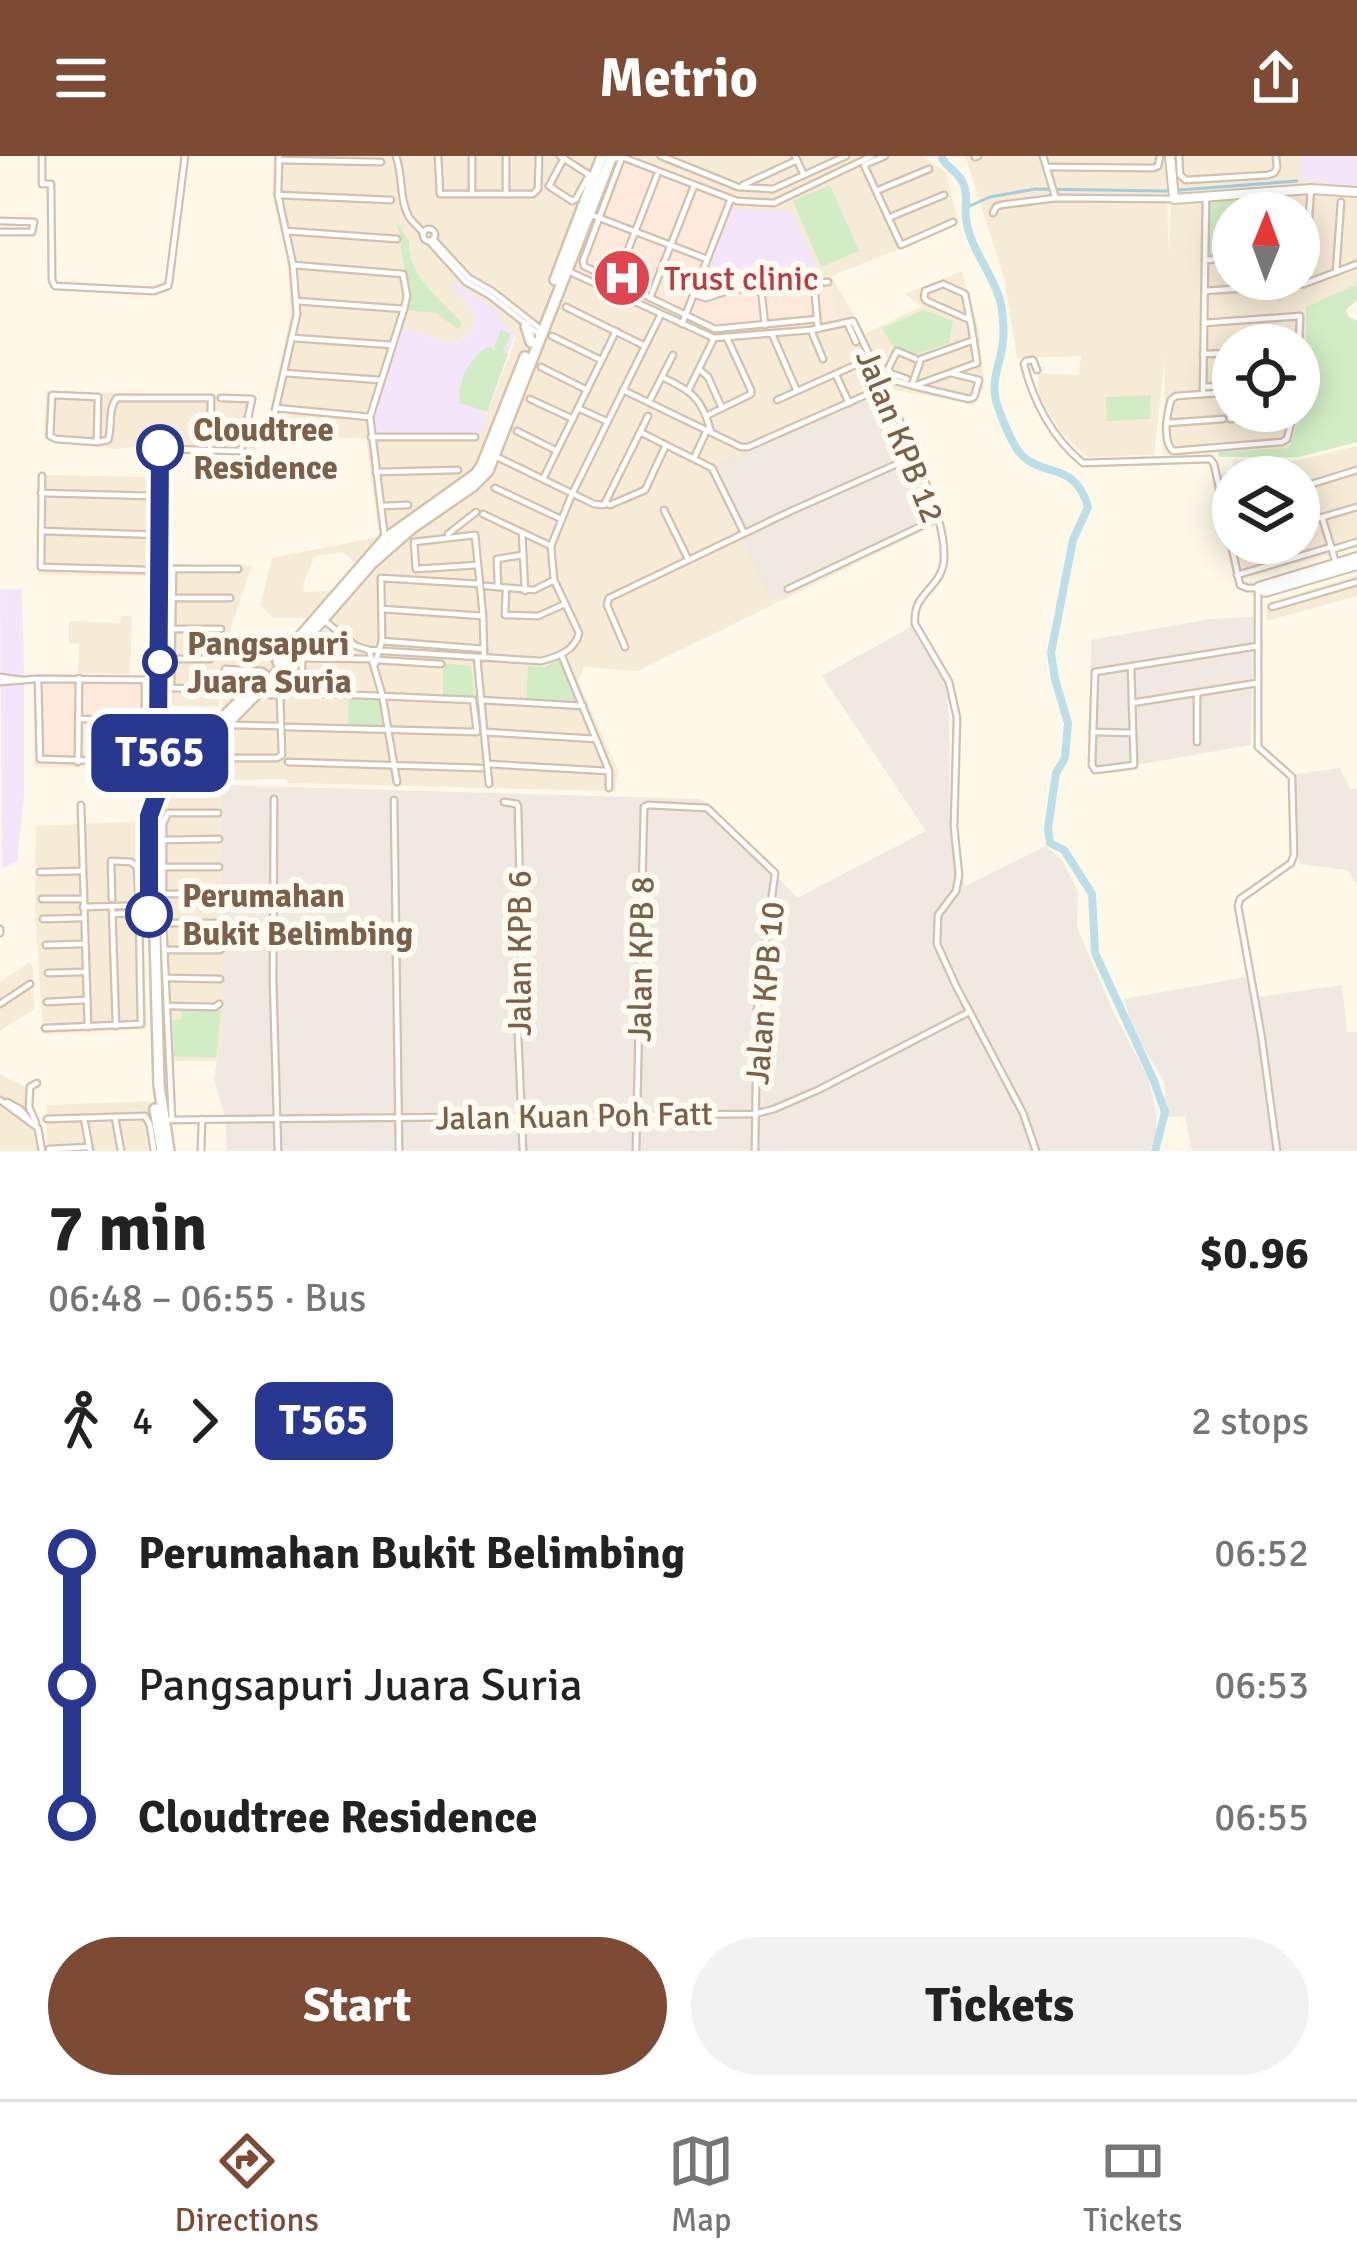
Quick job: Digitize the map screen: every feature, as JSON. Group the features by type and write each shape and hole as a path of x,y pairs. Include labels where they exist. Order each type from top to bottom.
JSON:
{"main road":[{"path":"162,1151 147,905 150,814 172,767 270,676 387,543 484,476 495,456 536,331 572,270 590,214 592,177 614,157"},
{"path":"466,487 482,465 614,157"},
{"path":"323,619 334,629"}],"street":[{"path":"42,156 42,184 52,184 55,286 154,291 169,282 185,156"},
{"path":"396,156 409,217 466,282 536,331 602,361"},
{"path":"438,156 440,194 536,192 539,157"},
{"path":"472,156 472,194"},
{"path":"506,156 506,194"},
{"path":"661,156 694,186 730,199 774,202 872,156"},
{"path":"614,157 658,172 681,171 738,187 773,189 830,159 846,156"},
{"path":"885,156 864,165 901,245 952,222"},
{"path":"1043,156 1055,194"},
{"path":"1073,156 1077,165"},
{"path":"1048,167 1158,166 1160,156"},
{"path":"1170,156 1173,192"},
{"path":"1179,156 1180,175 1186,180 1274,173 1276,156"},
{"path":"562,157 592,177 572,201 549,186 562,157"},
{"path":"270,433 297,314 293,265 278,195 279,158 381,162"},
{"path":"738,187 796,158 804,176"},
{"path":"876,191 929,169"},
{"path":"616,281 658,172"},
{"path":"650,298 694,186"},
{"path":"993,213 1001,205 1055,194 1173,192 1206,197 1311,189 1357,192"},
{"path":"278,195 392,200"},
{"path":"889,218 944,195"},
{"path":"1203,391 1206,197"},
{"path":"682,324 730,199"},
{"path":"1336,272 1340,202"},
{"path":"707,259 590,214 584,266 715,329 817,319"},
{"path":"0,221 34,222 32,232 0,232"},
{"path":"286,231 398,239"},
{"path":"1205,260 1212,260"},
{"path":"1320,278 1357,264"},
{"path":"293,265 404,274 404,309 370,417 387,543"},
{"path":"572,270 714,338 850,322 856,342"},
{"path":"696,295 828,281"},
{"path":"814,283 815,329 823,359"},
{"path":"916,359 897,351 888,369 911,383 971,399 979,380 974,340 965,294 943,284 924,293 927,301 970,320"},
{"path":"761,288 765,325"},
{"path":"1204,291 1212,290"},
{"path":"296,301 404,309"},
{"path":"566,307 645,346"},
{"path":"334,629 369,650 480,658 541,661 577,643 579,633 554,580 551,546 661,314"},
{"path":"1204,323 1300,316 1300,324"},
{"name":"Jalan KPB 12","path":"850,322 877,386 915,456 943,540 944,567 916,605 914,615 949,682 956,706 954,827 959,875 956,891 938,915 937,944 1024,1113 1036,1151"},
{"path":"740,328 740,337"},
{"path":"543,479 616,332"},
{"path":"772,334 797,391"},
{"path":"292,338 392,345"},
{"path":"689,389 714,338"},
{"path":"706,416 752,391 727,338"},
{"path":"911,383 921,359 974,340"},
{"path":"1203,354 1212,353"},
{"path":"650,403 673,355"},
{"path":"1037,370 1033,360 1024,364 1030,390 1053,430 1084,463 1205,457 1212,462"},
{"path":"777,400 862,362 877,386"},
{"path":"911,383 977,363"},
{"path":"541,367 587,390"},
{"path":"700,370 722,408"},
{"path":"284,373 380,380"},
{"path":"949,373 979,380"},
{"path":"835,374 849,403"},
{"path":"662,377 689,389 706,416 709,431 694,459"},
{"path":"623,390 748,447 849,403 895,377"},
{"path":"1212,390 1176,396 1169,404 1169,448 1282,442 1289,432"},
{"path":"97,442 98,397 52,395 50,436 97,442 108,440 117,398 210,398 210,452"},
{"path":"164,450 237,452 244,445 252,400 221,398"},
{"path":"530,399 573,419"},
{"path":"276,408 370,417"},
{"path":"578,408 608,422"},
{"path":"605,504 648,416"},
{"path":"1168,423 1212,420"},
{"path":"517,431 557,451"},
{"path":"640,432 712,469 744,532"},
{"path":"371,437 476,437"},
{"path":"495,456 595,504 610,505 645,490 666,445"},
{"path":"164,450 161,535 171,688 212,689"},
{"path":"164,450 172,598 166,629"},
{"path":"625,647 609,598 915,456"},
{"path":"376,472 458,470"},
{"path":"1320,481 1357,470"},
{"path":"42,476 40,567 150,570"},
{"path":"495,488 561,519"},
{"path":"41,494 152,496"},
{"path":"381,506 408,506"},
{"path":"1336,563 1322,518 1357,507"},
{"path":"664,510 688,559"},
{"path":"446,537 479,513 551,546"},
{"path":"788,589 938,518"},
{"path":"40,531 161,535"},
{"path":"522,532 524,591"},
{"path":"478,566 416,569 415,540 475,535 483,585 484,649 477,700 489,784"},
{"path":"1238,574 1357,542"},
{"path":"523,555 496,561 505,615 538,616 565,604"},
{"path":"1236,564 1240,585 1265,592 1357,561"},
{"path":"1258,588 1357,561"},
{"path":"170,569 238,569"},
{"path":"170,569 161,681 163,744 172,767"},
{"path":"1316,594 1322,576"},
{"path":"374,661 382,641 381,578 524,591 554,580"},
{"path":"1303,582 1316,594"},
{"path":"1272,607 1357,582"},
{"path":"1258,588 1258,747 1292,777 1293,860 1240,899 1238,907 1277,1151"},
{"path":"172,598 230,598"},
{"path":"382,609 483,616"},
{"path":"166,629 221,629"},
{"path":"382,641 484,649"},
{"path":"1132,666 1134,765 1092,769 1095,672 1132,666 1258,646"},
{"path":"369,650 397,782"},
{"path":"561,654 609,771 609,788"},
{"path":"171,658 210,659"},
{"path":"302,675 305,658 441,664"},
{"path":"225,669 262,671 270,676"},
{"path":"78,762 79,678"},
{"path":"38,679 39,756 43,761 78,762 138,762 145,751 145,680"},
{"path":"0,680 161,681"},
{"path":"1132,703 1258,683"},
{"path":"286,692 583,706"},
{"path":"1196,694 1197,742"},
{"path":"225,758 281,755 280,695 269,695"},
{"path":"79,719 145,720"},
{"path":"225,720 234,726 596,740"},
{"path":"1093,732 1133,734"},
{"path":"288,762 609,771"},
{"path":"274,799 278,1151"},
{"path":"394,800 398,1151"},
{"name":"Jalan KPB 6","path":"504,802 518,807 518,1035 523,1115"},
{"path":"81,805 88,1027"},
{"name":"Jalan KPB 10","path":"645,805 706,808 775,873 758,1011 755,1151"},
{"name":"Jalan KPB 8","path":"636,1151 645,805"},
{"path":"158,1119 166,1006 166,815 218,813"},
{"path":"163,840 219,839"},
{"path":"42,899 112,906 147,905 135,864 111,862 112,906 116,1026"},
{"path":"163,867 219,867"},
{"path":"40,872 82,871"},
{"path":"163,894 219,894"},
{"path":"45,1028 141,1024 139,917 112,906"},
{"path":"43,919 84,918"},
{"path":"163,923 219,923"},
{"path":"46,945 85,944"},
{"path":"164,950 220,950"},
{"path":"48,973 86,972"},
{"path":"166,978 220,979"},
{"path":"0,1004 30,984"},
{"path":"47,1002 87,1000"},
{"path":"166,1006 219,1004"},
{"name":"Jalan Kuan Poh Fatt","path":"47,1119 755,1114 818,1090 969,1012"},
{"path":"37,1083 30,1088 28,1100 46,1150 89,1149 84,1118"},
{"path":"1,1100 36,1126"},
{"path":"523,1115 523,1151"},
{"path":"115,1117 121,1151"},
{"path":"201,1151 202,1120"}],"shaded area":[{"path":"274,156 620,156 715,333 826,277 725,285 704,282 737,195 637,156 922,156 946,172 959,225 831,276 865,334 922,306 905,294 962,271 979,329 984,388 974,404 889,389 939,510 933,526 638,671 584,667 578,681 618,771 615,791 220,780 223,683 219,707 167,705 170,564 252,565 224,649 280,652 285,674 324,630 308,618 273,618 260,605 272,558 379,535 366,438 264,437 291,313 287,259 272,193","holes":["451,285 516,338 480,432 373,415 400,328 446,343 471,332 473,311","343,552 356,564 332,591 303,592 315,556","561,661 574,703 526,700 528,666"]},
{"path":"620,156 637,156 737,195 705,281 725,285 827,277 839,319 714,333 580,271 574,263"},
{"path":"965,156 1165,156 1169,253 1171,206 1178,203 1174,156 1357,156 1357,284 1306,308 1306,324 1212,324 1212,432 1295,432 1289,449 1163,455 1165,358 1154,455 1087,457 1062,433 1040,399 1038,386 1038,373 1079,375 1081,356 1017,358 1004,277"},
{"path":"1300,156 1357,156 1357,189 1302,179"},
{"path":"732,208 792,212 821,278 725,285 704,282"},
{"path":"454,282 502,315 499,319 515,334 480,433 374,433 381,382 400,327 446,343 455,343 471,332 473,311 450,285"},
{"path":"46,391 257,397 247,435 257,436 256,455 174,454 173,442 116,449 44,439"},
{"path":"881,392 934,523 772,600 708,469"},
{"path":"1357,446 1357,545 1330,554 1320,521 1320,456 1315,456"},
{"path":"38,475 158,477 157,576 38,575"},
{"path":"1320,521 1330,554 1320,557"},
{"path":"1241,564 1295,564 1245,578"},
{"path":"1357,575 1357,596 1266,621 1267,603"},
{"path":"0,589 22,589 24,673 24,798 17,861 2,869"},
{"path":"121,616 132,616 130,674 78,673 79,644 69,643 69,621 120,623"},
{"path":"1253,617 1251,745 1090,773 1091,640 1211,619"},
{"path":"911,627 946,684 950,831 965,886 1046,846 1063,862 1078,891 1077,927 1149,1080 1157,1117 1149,1151 226,1151 226,1120 214,1079 223,1024 220,785 700,799 714,807 797,898 926,831 822,676"},
{"path":"35,674 149,675 150,757 142,767 34,767"},
{"path":"1340,768 1350,789 1357,789 1357,884 1347,870 1299,864 1296,774"},
{"path":"169,790 220,791 223,1024 217,1061 165,1061 158,837"},
{"path":"141,821 146,1029 43,1034 35,913 36,826"},
{"path":"30,962 34,1009 0,1031 0,982"},
{"path":"1246,977 1250,998 1342,985 1347,1032 1357,1032 1357,1151 1192,1151 1185,1116 1167,1117 1164,1081 1134,1032 1124,999"},
{"path":"0,1074 26,1087 25,1106 31,1116 26,1122 38,1135 39,1151 0,1151"},
{"path":"151,1101 157,1151 47,1151 47,1105"}],"green space":[{"path":"830,185 859,251 821,267 793,201"},
{"path":"1210,201 1212,255 1209,255"},
{"path":"397,222 419,275 460,321 458,329 436,313 407,310"},
{"path":"1357,284 1357,300 1346,310 1357,321 1357,442 1303,456 1219,456 1218,452 1289,448 1294,432 1320,432 1320,324 1306,324 1306,307"},
{"path":"924,310 953,321 949,343 917,354 894,348 882,328"},
{"path":"501,330 511,334 503,352 508,354 487,412 460,403 466,371 487,347 498,350 494,347"},
{"path":"1151,395 1150,419 1107,421 1106,397"},
{"path":"557,660 574,703 526,700 528,666 545,667"},
{"path":"443,663 471,666 475,697 443,695"},
{"path":"349,696 378,698 383,723 348,727"},
{"path":"181,1010 221,1010 216,1058 174,1056 173,1020 181,1019"}],"waterway":[{"path":"941,156 963,183 968,230 1001,304 1003,341 994,388 1003,421 1024,457 1074,481 1088,507 1073,540 1051,653 1068,723 1048,829 1050,843 1064,850 1092,894 1095,953 1165,1112 1155,1151"},
{"path":"965,208 990,197 1035,189 1166,191 1297,181"}],"bus line":[{"name":"T565","path":"149,914 149,816 165,767 158,745 160,448"}],"place":[{"name":"Trust clinic","path":"622,278"},
{"name":"Cloudtree Residence","path":"160,448"},
{"name":"Pangsapuri Juara Suria","path":"160,662"},
{"name":"Perumahan Bukit Belimbing","path":"149,914"}]}
